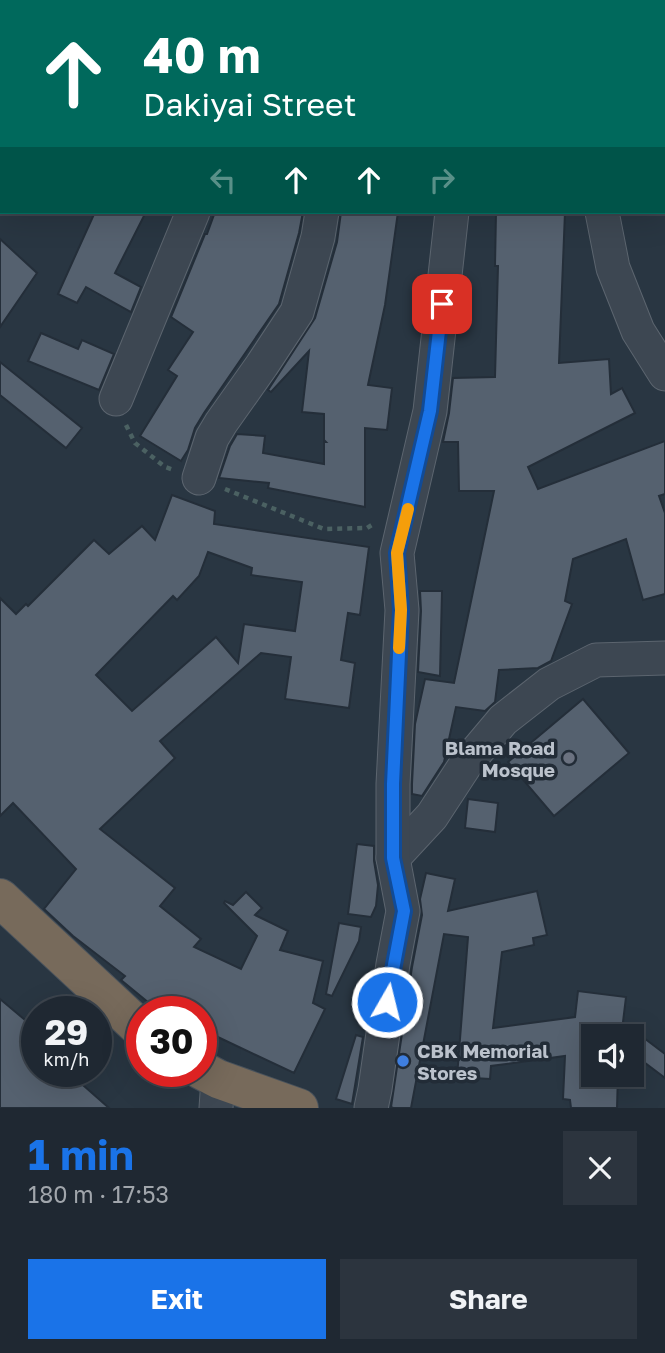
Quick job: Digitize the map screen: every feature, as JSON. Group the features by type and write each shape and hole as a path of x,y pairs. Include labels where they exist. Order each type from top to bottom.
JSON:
{"highway":[{"path":"0,898 126,1015"},
{"path":"216,1087 299,1108"}],"street":[{"path":"116,399 192,214"},
{"path":"199,478 212,438 297,312 322,214"},
{"path":"370,1108 404,911 393,858 393,784 401,610 397,553 430,411 452,214"},
{"path":"602,214 613,268 638,331 665,374"},
{"path":"393,858 432,817 466,764 503,720 549,684 596,660 665,658"}],"path":[{"path":"116,399 115,404 135,443 165,467 199,478 324,529 367,528 410,504"}],"building":[{"path":"94,214 145,214 115,273 141,287 131,312 86,287 77,303 58,294"},
{"path":"214,214 303,214 279,304 204,413 181,461 140,436 177,376 168,370 193,332 171,317"},
{"path":"341,214 398,214 385,305 368,385 392,388 387,430 365,428 365,507 268,488 269,483 219,478 237,434 265,436 263,453 324,464 324,414 302,412 309,351 271,392 268,390 315,318 337,242"},
{"path":"496,214 565,214 559,363 609,359 611,394 622,388 635,413 528,467 538,489 665,441 665,494 659,496 665,513 665,594 643,600 626,539 573,559 565,601 572,604 551,661 538,668 499,670 495,702 485,711 456,707 444,762 422,796 412,794 412,784 415,724 425,679 454,683 494,491 459,491 458,442 443,442 453,378 495,377 498,266 495,266"},
{"path":"0,239 37,273 0,327"},
{"path":"41,333 78,349 82,340 114,354 99,390 28,361"},
{"path":"0,362 82,428 66,448 0,395"},
{"path":"172,495 215,511 214,524 369,547 360,615 348,613 341,660 355,663 349,708 285,699 291,657 261,653 160,741 175,758 100,829 175,888 160,906 201,939 194,947 241,969 257,936 224,903 225,901 233,905 246,892 262,908 255,915 288,931 280,950 323,961 313,1003 325,1009 294,1073 217,1037 217,996 140,996 121,980 125,976 73,936 44,909 76,869 13,803 0,816 0,598 16,614 26,604 28,606 94,540 109,554 142,526 155,540","holes":["208,552 252,568 251,575 302,582 295,631 244,624 238,663 216,637 132,711 96,675 173,596 177,600 199,576"]},
{"path":"420,591 442,591 440,676 418,672"},
{"name":"Blama Road Mosque","path":"583,699 629,753 554,816 508,762"},
{"path":"468,799 498,803 495,832 465,828"},
{"path":"357,844 374,846 378,885 376,906 371,917 348,914"},
{"path":"426,873 455,879 448,911 537,891 547,935 533,938 534,945 502,952 493,1028 575,1017 578,991 626,997 623,1022 626,1024 581,1024 581,1087 618,1087 617,1108 571,1108 570,1100 563,1099 565,1056 491,1066 490,1079 457,1077 468,937 444,934 411,1108 391,1107 422,915 420,899"},
{"path":"339,923 361,927 359,941 332,996 326,994"},
{"path":"0,999 21,1017 21,1087 85,1087 109,1108 0,1108"},
{"path":"356,1035 363,1037 352,1104 336,1099"},
{"path":"644,1038 665,1054 665,1078 644,1062"}],"slow traffic":[{"path":"399,648 401,610 397,553 408,509"}],"place":[{"name":"Blama Road Mosque","path":"569,758"},
{"name":"CBK Memorial Stores","path":"403,1061"}],"route":[{"path":"387,1002 404,911 393,858 393,784 401,610 397,553 430,411 442,304"}]}
